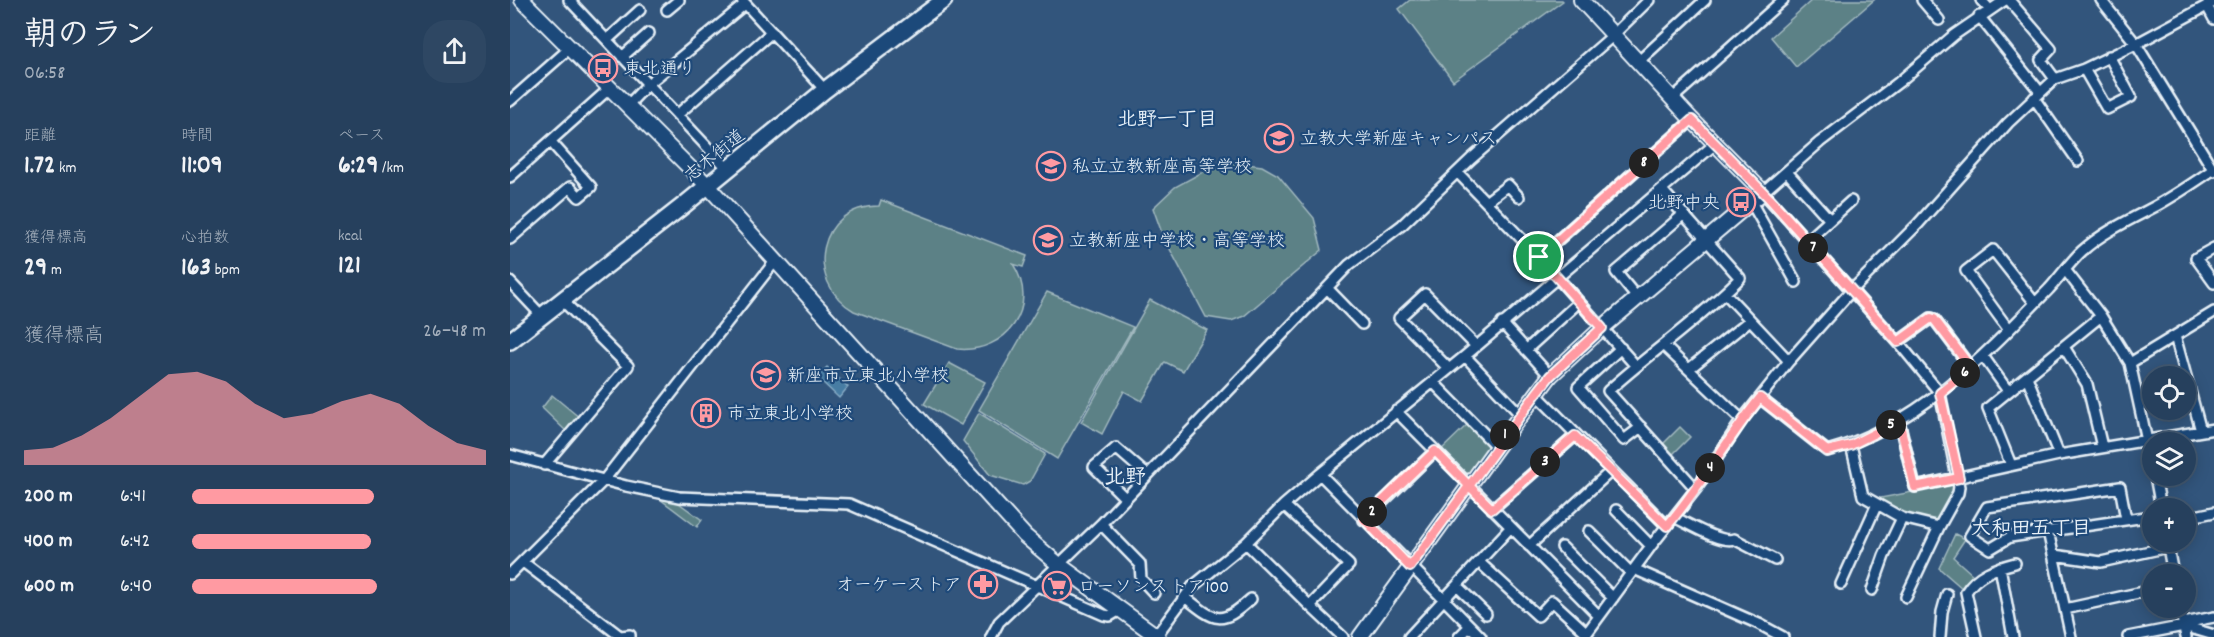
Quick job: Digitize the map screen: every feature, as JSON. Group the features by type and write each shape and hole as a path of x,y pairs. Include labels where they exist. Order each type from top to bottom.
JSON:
{"main road":[{"name":"志木街道","path":"510,341 708,186 825,90 944,0"}],"street":[{"path":"522,0 708,186 1007,516 1058,564 1157,636 1193,586 1245,543 1284,505 1465,356 1715,144"},
{"path":"570,0 728,169"},
{"path":"667,10 679,0"},
{"path":"1581,0 1672,99 1763,192 1898,342 1940,393 1959,478 1958,493 1906,597"},
{"path":"991,637 999,622 1101,524 1349,265 1401,225 1650,0"},
{"path":"1638,62 1705,0"},
{"path":"1672,99 1783,0"},
{"path":"1922,0 1939,20"},
{"path":"1981,0 1990,10"},
{"path":"1360,637 1520,414 1550,376 1602,328 1820,142 1979,16 2007,0 2052,49 2041,60 2055,79"},
{"path":"1760,398 1827,451 1851,445 1899,421 1971,368 2066,271 2082,251 2125,222 2156,206 2214,170 2136,44 2101,0"},
{"path":"628,105 648,84 744,2 825,90"},
{"path":"1479,562 1538,616 1552,601 1586,635 1696,489 1742,420 1789,362 1852,290 1918,224 2008,123 2055,79 2084,69 2136,44 2211,4 2214,19"},
{"path":"607,40 640,10"},
{"path":"1979,16 2037,95 2078,161"},
{"path":"677,115 772,32"},
{"path":"622,57 649,33"},
{"path":"510,101 570,48"},
{"path":"2084,69 2107,109 2131,97 2109,56"},
{"path":"511,173 551,142 610,88"},
{"path":"1539,257 1692,120"},
{"path":"510,238 570,187 579,197 591,187 551,142"},
{"path":"1458,172 1539,257 1636,366"},
{"path":"1787,172 1830,220"},
{"path":"1487,201 1508,185 1519,197"},
{"path":"1662,190 1740,278 1608,391 1696,489"},
{"path":"1807,241 1851,201"},
{"path":"1751,202 1796,282"},
{"path":"1761,220 1779,210"},
{"path":"1638,299 1616,272 1684,214"},
{"path":"2214,248 2196,258 2214,283"},
{"path":"2008,330 1966,272 1993,250 2035,303"},
{"path":"510,574 604,480 776,260"},
{"path":"2066,271 2101,316 2130,363 2146,432"},
{"path":"510,282 542,316"},
{"path":"1327,288 1362,324"},
{"path":"1725,293 1789,362"},
{"path":"1449,369 1399,318 1425,294 1476,346"},
{"path":"544,465 628,366 562,300"},
{"path":"1526,350 1579,302"},
{"path":"2130,363 2214,312"},
{"path":"2011,465 1988,411 1990,406 2101,316"},
{"path":"1898,342 1931,318 1934,319 1971,368"},
{"path":"1689,369 1750,320"},
{"path":"1502,323 1550,376"},
{"path":"2175,336 2201,431"},
{"path":"1663,345 1742,420"},
{"path":"2064,347 2086,384 2102,447"},
{"path":"1621,348 1578,387 1624,440 1641,427"},
{"path":"1465,356 1520,414"},
{"path":"1983,356 2008,391"},
{"path":"2027,377 2059,454"},
{"path":"1433,382 1497,447"},
{"path":"1536,394 1575,436 1667,526"},
{"path":"1396,411 1599,616"},
{"path":"1899,421 1915,487 2059,454 2142,442"},
{"path":"2196,432 2214,429"},
{"path":"1492,509 1575,436"},
{"path":"1851,445 1863,496 1902,518 1939,527"},
{"path":"1125,498 1094,467 1116,448 1147,475"},
{"path":"1364,519 1435,451"},
{"path":"510,455 668,495 690,498 849,504 1104,615 1110,616 1120,610"},
{"path":"1529,546 1611,471"},
{"path":"1320,474 1481,637"},
{"path":"2126,519 2120,487 1988,507 1970,536 1990,549 2010,537 2142,517"},
{"path":"1841,584 1877,504"},
{"path":"1284,505 1349,565 1310,606"},
{"path":"1616,510 1651,546"},
{"path":"2196,516 2214,512"},
{"path":"1674,517 1714,536 1729,541 1734,539 1776,560"},
{"path":"1872,590 1884,556 1902,518"},
{"path":"1101,524 1140,564 1141,579 1154,593"},
{"path":"1409,637 1510,528"},
{"path":"1589,531 1633,571 1759,624 1783,637"},
{"path":"2049,531 2071,637"},
{"path":"1245,543 1343,637"},
{"path":"1562,547 1613,597"},
{"path":"2054,555 2101,562 2142,551"},
{"path":"523,562 620,636 630,635 630,637"},
{"path":"1976,637 1966,592 1972,583 1984,575 2015,563"},
{"path":"2000,567 2013,637"},
{"path":"1458,586 1486,614"},
{"path":"2065,609 2142,592"},
{"path":"1940,637 1942,612 1947,594"},
{"path":"1186,598 1208,616 1222,618 1229,616 1251,599"},
{"path":"2128,637 2214,617"},
{"path":"2182,618 2186,637"},
{"path":"2184,625 2214,635"},
{"path":"1460,637 1469,627"}],"green space":[{"path":"1410,0 1563,1 1453,81 1399,9"},
{"path":"1812,0 1874,0 1796,67 1771,37"},
{"path":"1223,161 1262,166 1278,175 1314,218 1322,250 1244,316 1231,321 1206,317 1163,236 1153,208 1175,187"},
{"path":"881,200 1027,256 1023,267 1013,264 1021,280 1023,296 1021,311 1004,336 975,349 957,349 854,311 838,298 828,282 823,265 824,247 831,231 842,218 858,209 879,206"},
{"path":"1047,292 1133,327 1057,459 979,410"},
{"path":"1150,300 1207,330 1183,371 1165,362 1142,401 1124,391 1102,434 1081,422"},
{"path":"949,363 985,382 961,425 924,404"},
{"path":"552,395 580,418 567,432 542,408"},
{"path":"979,413 1045,454 1030,481 1023,485 990,475 963,441"},
{"path":"1469,423 1493,447 1468,481 1440,451"},
{"path":"1680,427 1690,437 1672,455 1662,445"},
{"path":"1955,484 1955,491 1937,522 1900,513 1875,499"},
{"path":"660,499 676,501 702,520 697,527"},
{"path":"1955,534 1965,539 1953,557 1973,575 1963,589 1939,568"}],"water":[{"path":"827,367 848,387 839,398 817,377"}],"place":[{"name":"東北通り","path":"603,68"},
{"name":"立教大学新座キャンパス","path":"1279,138"},
{"name":"私立立教新座高等学校","path":"1051,166"},
{"name":"北野中央","path":"1741,202"},
{"name":"立教新座中学校・高等学校","path":"1048,240"},
{"name":"新座市立東北小学校","path":"766,375"},
{"name":"市立東北小学校","path":"706,413"},
{"name":"オーケーストア","path":"983,584"},
{"name":"ローソンストア100","path":"1057,586"}],"district":[{"name":"北野一丁目","path":"1167,118"},
{"name":"北野","path":"1125,476"},
{"name":"大和田五丁目","path":"2031,527"}],"route":[{"path":"1539,257 1602,328 1550,376 1469,485 1410,567 1364,519 1435,451 1469,485 1492,509 1575,436 1667,526 1760,398 1827,451 1851,445 1899,421 1915,487 1959,478 1940,393 1971,368 1952,341 1931,318 1898,342 1769,198 1692,120 1539,257"}]}
